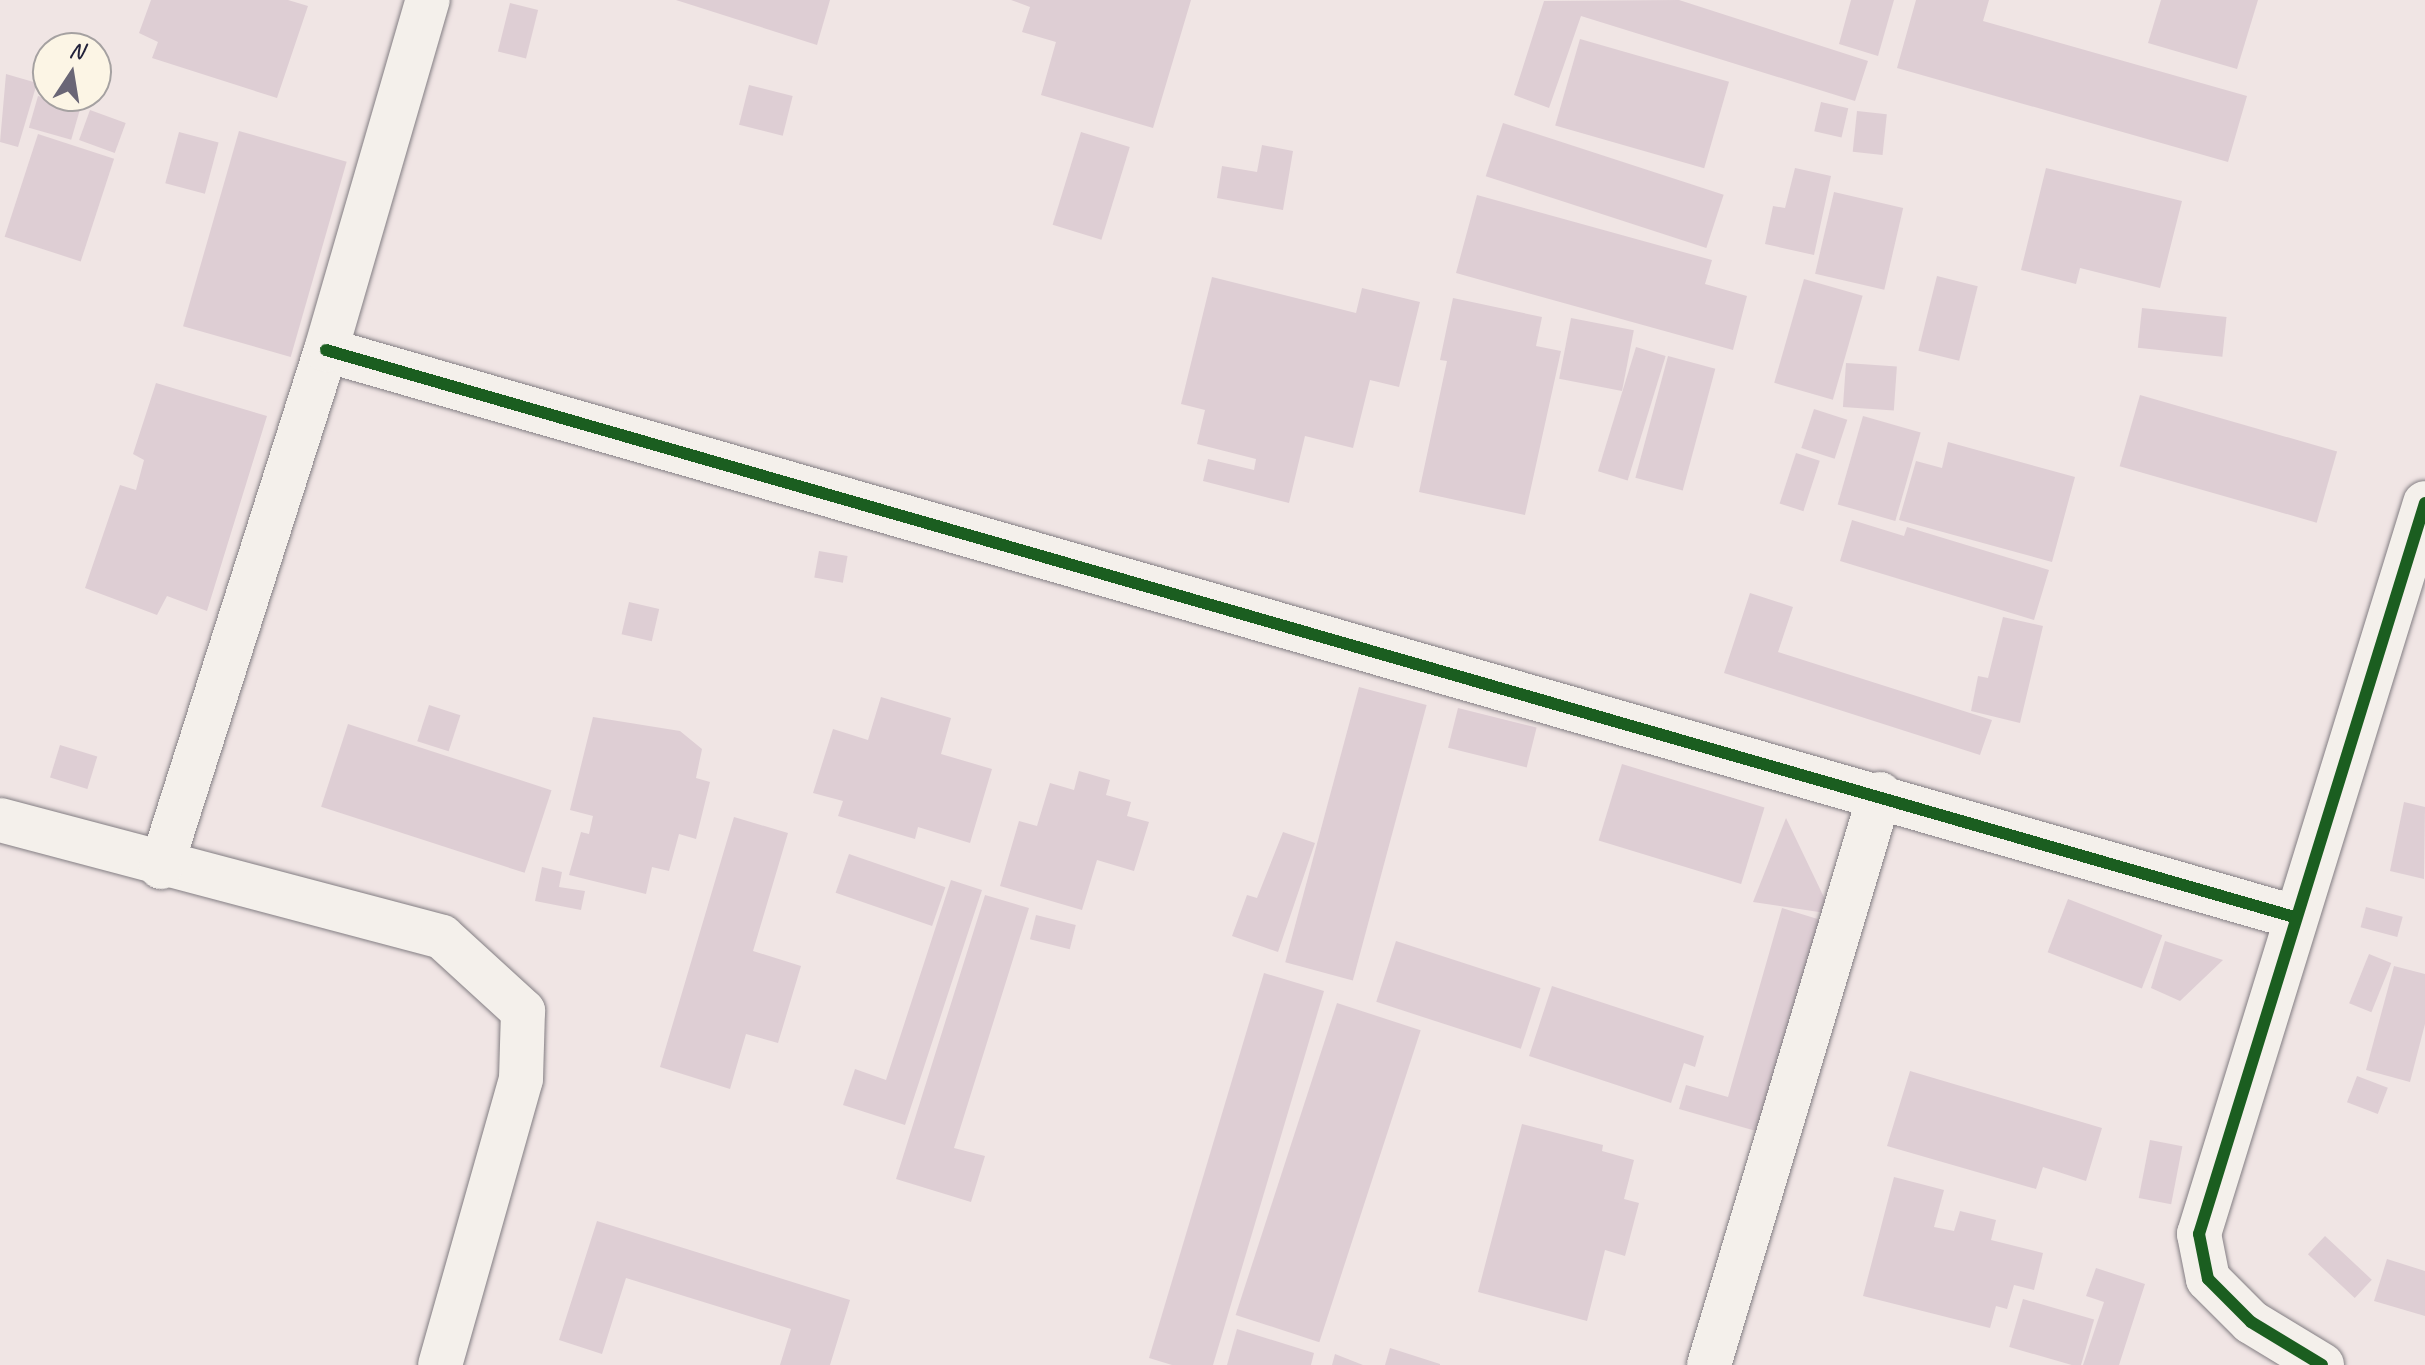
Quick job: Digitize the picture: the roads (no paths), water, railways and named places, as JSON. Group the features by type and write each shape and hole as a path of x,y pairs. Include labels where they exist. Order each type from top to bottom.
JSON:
{"street":[{"path":"161,867 326,350 428,0"},
{"path":"326,350 1880,794 2294,917"},
{"path":"2322,1365 2251,1322 2208,1279 2199,1234 2294,917 2425,503"},
{"path":"1709,1365 1880,794"},
{"path":"0,820 161,867 442,937 523,1011 521,1079 440,1365"}]}
